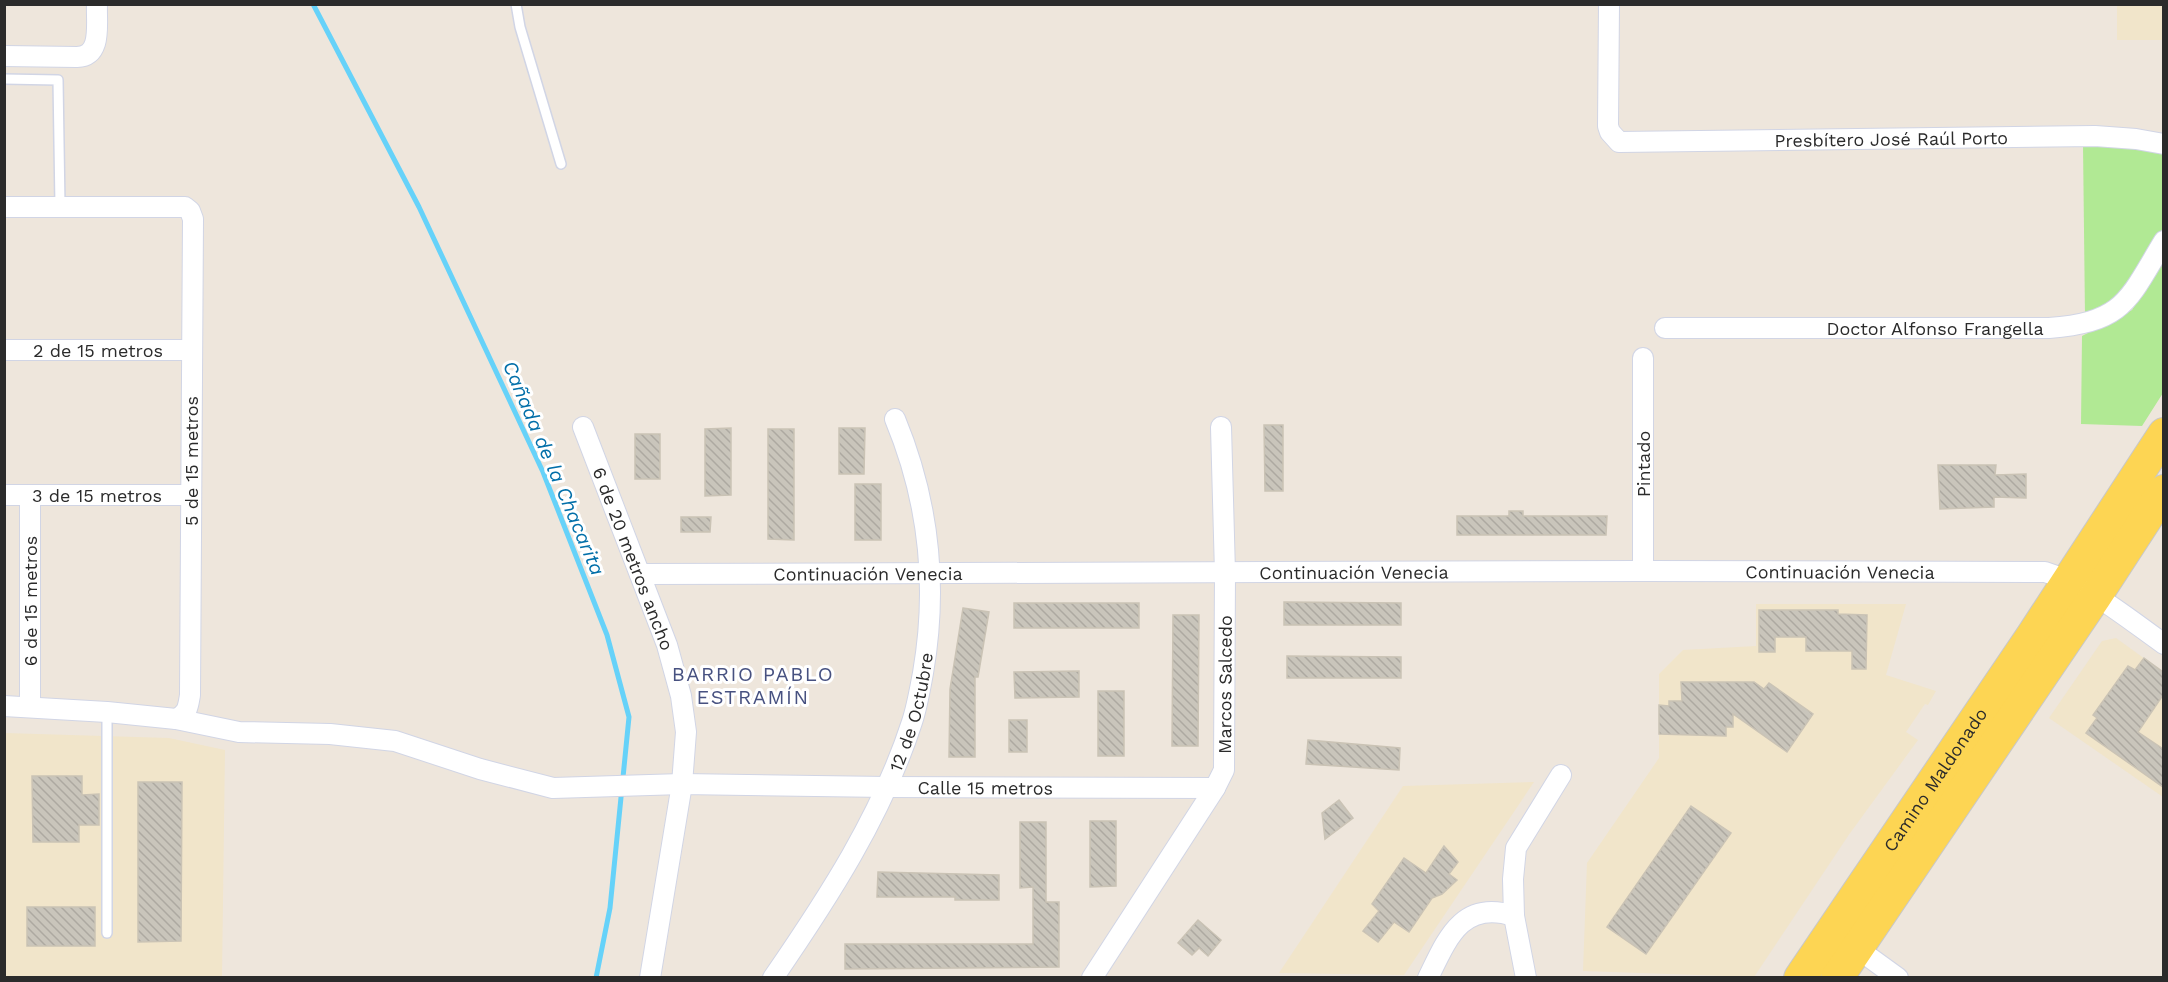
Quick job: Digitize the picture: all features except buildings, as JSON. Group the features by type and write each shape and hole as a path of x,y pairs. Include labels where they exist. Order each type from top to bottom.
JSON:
{"main road":[{"name":"Camino Maldonado","path":"1800,978 2032,636 2163,434"},
{"name":"Camino Maldonado","path":"1838,978 2095,597 2163,491"}],"street":[{"path":"4,56 77,57 88,55 96,41 97,4"},
{"name":"Presbítero José Raúl Porto","path":"1610,4 1608,126 1619,142 2095,136 2136,139 2163,144"},
{"path":"4,207 60,206"},
{"name":"5 de 15 metros","path":"60,206 185,207 190,211 193,219 190,694 182,715"},
{"name":"Doctor Alfonso Frangella","path":"1665,328 2049,328 2078,326 2113,313 2128,299 2163,241"},
{"name":"2 de 15 metros","path":"4,350 192,350"},
{"name":"Pintado","path":"1643,358 1643,571"},
{"name":"12 de Octubre","path":"773,978 842,874 887,787 913,721 929,637 931,573 926,531 915,479 896,419"},
{"name":"6 de 20 metros ancho","path":"584,427 667,645 681,696 686,732 682,784 650,978"},
{"name":"Marcos Salcedo","path":"1092,978 1215,788 1224,770 1225,573 1221,427"},
{"name":"3 de 15 metros","path":"4,495 191,495"},
{"name":"6 de 15 metros","path":"30,495 30,706"},
{"name":"Continuación Venecia","path":"640,574 2045,572 2066,581"},
{"path":"2066,581 2095,597 2163,644"},
{"name":"Calle 15 metros","path":"4,706 182,715 239,732 330,734 395,741 480,769 553,788 682,784 1215,788"},
{"path":"1526,978 1514,916 1513,879 1516,848 1561,775"},
{"path":"1428,978 1445,943 1466,918 1492,911 1514,916"},
{"path":"1857,949 1898,978"}],"lane":[{"path":"516,4 520,27 561,164"},
{"path":"4,80 58,80 60,206"},
{"path":"107,712 107,933"}],"shaded area":[{"path":"2117,5 2163,5 2163,40 2117,40"},
{"path":"1756,604 1906,604 1886,675 1936,691 1928,705 1925,704 1906,732 1918,740 1848,836 1754,977 1583,971 1587,863 1659,758 1659,674 1683,650 1756,646"},
{"path":"2116,638 2163,672 2163,797 2049,718 2102,641"},
{"path":"5,733 169,738 225,750 222,977 5,978"},
{"path":"1534,782 1404,975 1279,973 1403,786"}],"green space":[{"path":"2083,145 2122,146 2164,153 2163,228 2120,296 2085,316"},
{"path":"2163,258 2163,393 2142,426 2081,424 2082,336 2132,310"}],"waterway":[{"name":"Cañada de la Chacarita","path":"313,4 419,207 543,472 607,635 629,717 610,908 596,978"}],"district":[{"name":"BARRIO PABLO ESTRAMÍN","path":"753,686"}]}
